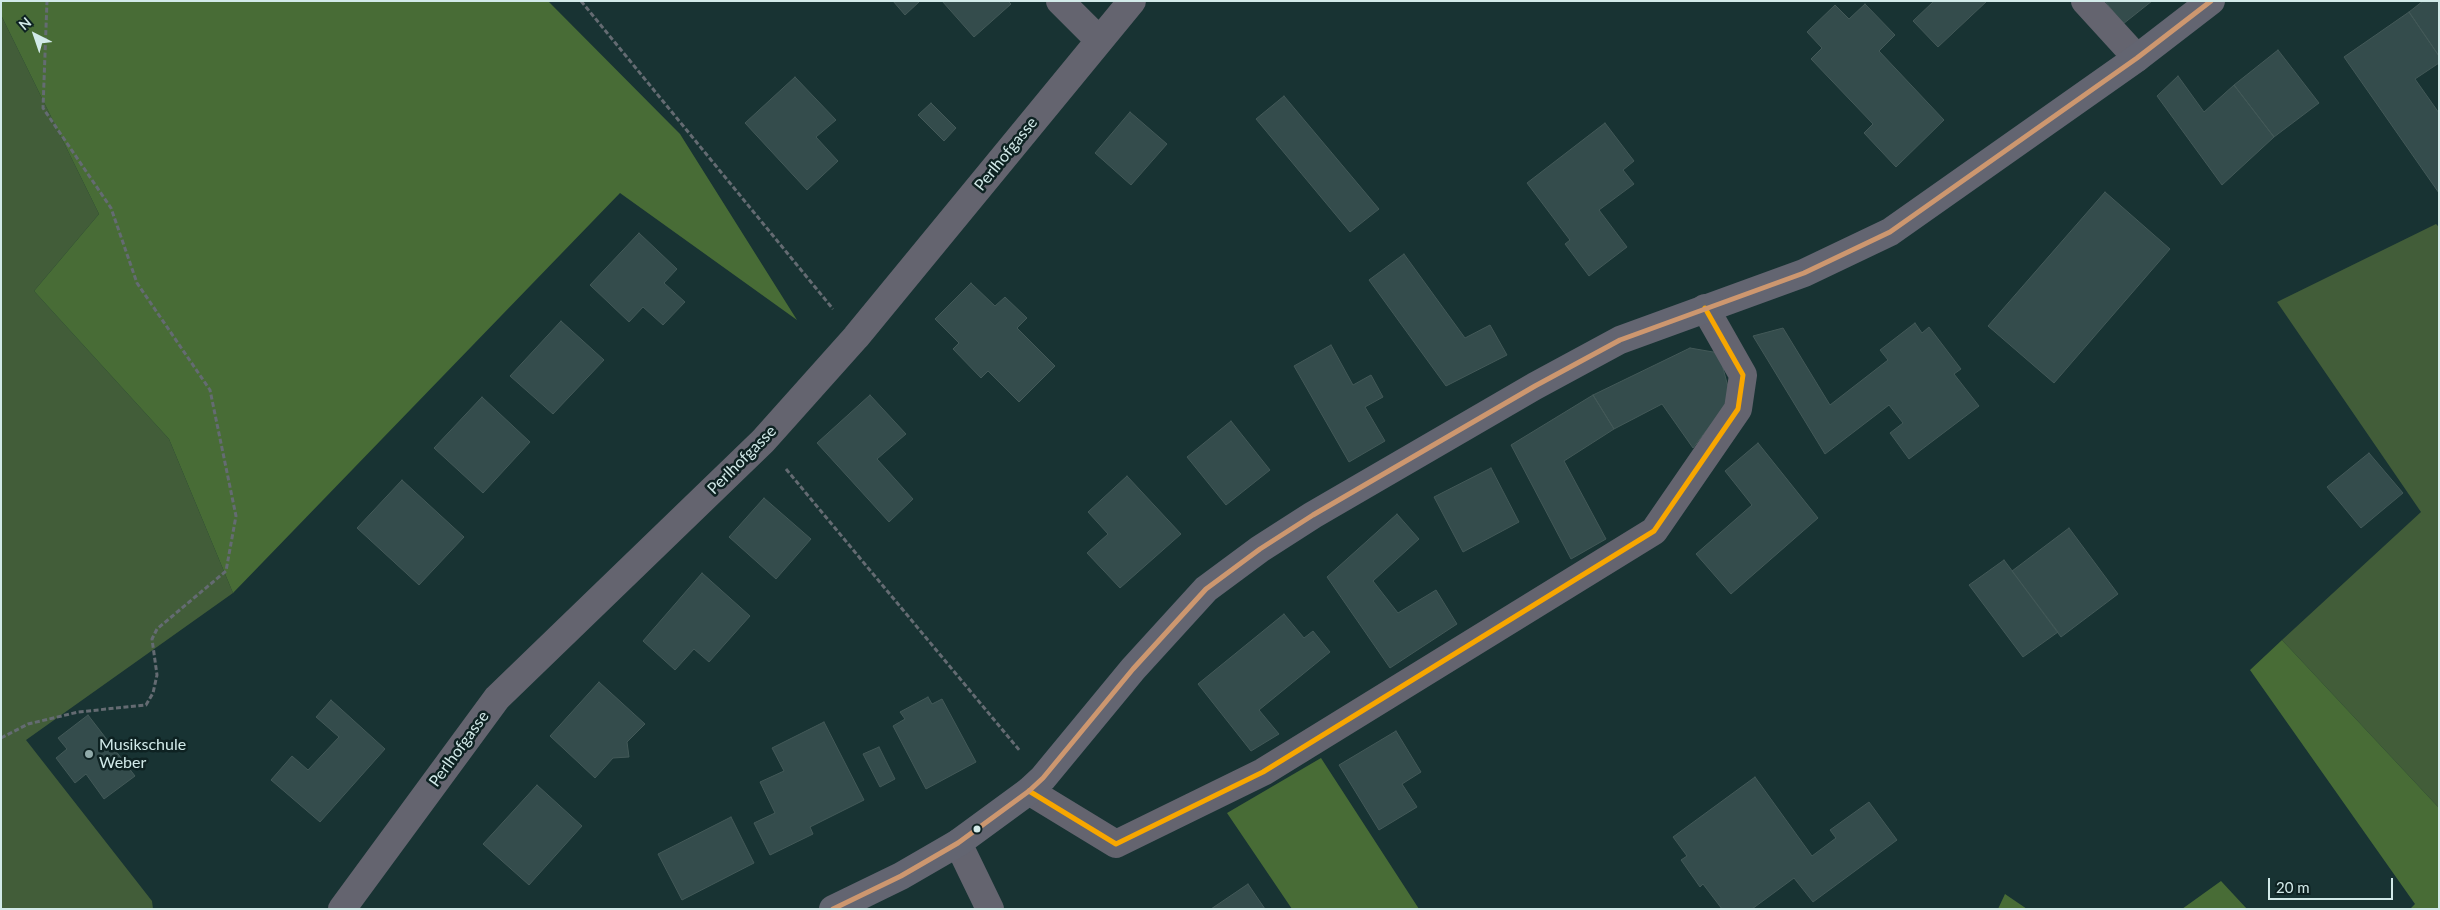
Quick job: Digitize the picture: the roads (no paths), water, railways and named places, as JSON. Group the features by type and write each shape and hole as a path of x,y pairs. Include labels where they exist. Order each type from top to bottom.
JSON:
{"main road":[{"path":"833,909 901,876 958,843 1036,784 1133,669 1206,588 1260,549 1313,515 1543,381 1620,340 1804,273 1890,232 2137,58 2211,1"}],"street":[{"path":"1060,1 1099,40"},
{"name":"Perlhofgasse","path":"342,909 497,698 763,442 856,337 1132,1"},
{"path":"2084,1 2137,58"},
{"path":"1036,784 1116,844 1263,772 1654,531 1738,409 1743,375 1705,308"},
{"path":"958,843 990,909"}],"place":[{"name":"Musikschule Weber","path":"89,754"}]}
